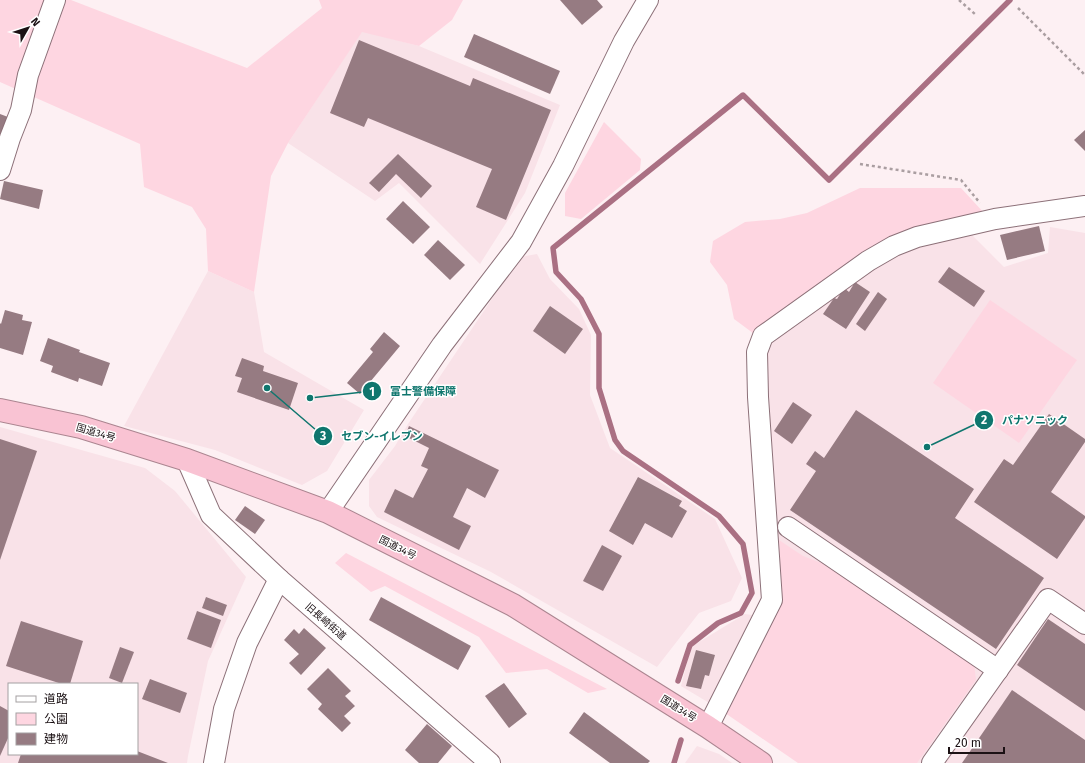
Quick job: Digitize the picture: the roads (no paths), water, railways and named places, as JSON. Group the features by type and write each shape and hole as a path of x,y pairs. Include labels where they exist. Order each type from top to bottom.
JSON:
{"highway":[{"name":"国道34号","path":"0,410 81,427 187,460 328,512 513,605 708,727 761,763"}],"street":[{"path":"0,170 21,110 28,76 55,0"},
{"path":"328,512 442,345 521,242 563,166 624,41 648,0"},
{"path":"708,727 772,600 758,397 757,352 763,336 868,261 894,246 917,237 995,219 1085,206"},
{"name":"旧長崎街道","path":"187,460 210,515 278,579 490,763"},
{"path":"788,527 998,670"},
{"path":"214,763 224,709 246,643 278,579"},
{"path":"932,763 1048,599 1085,624"}],"waterway":[{"path":"678,681 690,645 718,623 741,613 752,593 743,544 719,516 623,451 615,440 599,388 599,334 581,299 556,272 553,248 743,95 829,180 1010,0"},
{"path":"674,763 681,740"}],"place":[{"name":"セブン-イレブン","path":"267,388"},
{"name":"富士警備保障","path":"310,398"},
{"name":"パナソニック","path":"927,447"}]}
